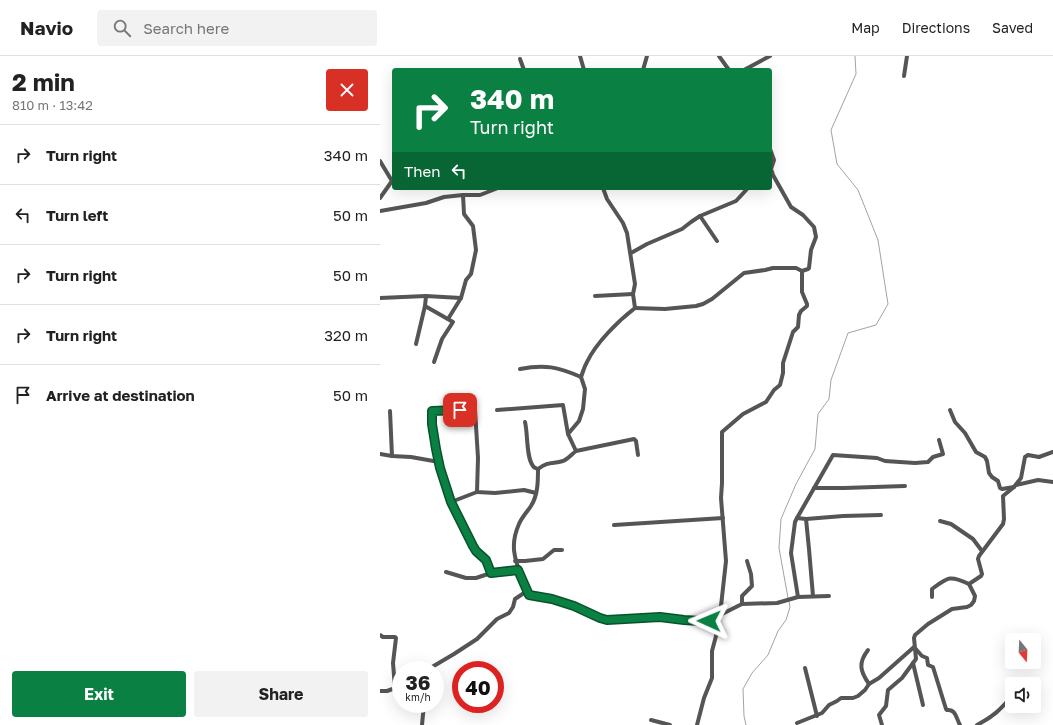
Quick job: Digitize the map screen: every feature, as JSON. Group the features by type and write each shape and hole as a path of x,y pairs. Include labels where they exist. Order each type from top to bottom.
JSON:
{"street":[{"path":"580,56 583,68"},
{"path":"644,68 647,56"},
{"path":"719,56 728,68"},
{"path":"759,56 760,62"},
{"path":"748,68 770,56"},
{"path":"904,76 907,56"},
{"path":"520,59 523,68"},
{"path":"772,154 774,160 772,164"},
{"path":"380,161 392,179"},
{"path":"568,434 579,421 583,409 585,389 581,377 587,362 598,346 620,320 635,308 665,309 696,306 712,299 744,273 773,268 796,268 802,271 809,268 811,250 816,237 814,227 803,215 792,207 772,173"},
{"path":"380,198 392,182"},
{"path":"380,211 426,203 444,197 480,195 493,190"},
{"path":"604,190 607,199 626,229 636,284 633,294 635,308"},
{"path":"631,253 647,244 682,229 700,216 736,201 746,190"},
{"path":"448,319 461,298 466,280 471,274 476,250 473,226 464,214 463,195"},
{"path":"700,216 717,241"},
{"path":"697,725 704,698 712,678 712,651 716,636 717,620 720,614 726,561 721,498 722,432 743,414 766,402 774,390 780,385 784,373 783,363 794,332 798,327 799,315 807,304 802,292 802,271"},
{"path":"596,296 633,294"},
{"path":"380,298 426,296 461,298"},
{"path":"416,344 426,296"},
{"path":"425,306 453,323 442,339 434,362"},
{"path":"520,369 533,366 547,366 564,370 581,377"},
{"path":"497,410 563,405 568,434 576,451"},
{"path":"477,492 478,458 475,410 432,411 432,424 439,462 451,502 473,546 476,551 486,560 491,573"},
{"path":"950,410 955,422 965,433 976,452 987,461 989,473 998,481 1000,488 1002,489 1038,480 1053,482"},
{"path":"390,411 392,456"},
{"path":"525,422 528,453 532,466 538,469"},
{"path":"538,469 544,465 567,459 576,451 634,439 636,441 638,455"},
{"path":"798,597 791,553 795,522 833,455 877,458 885,461 914,464 928,462 933,457 943,454 939,440"},
{"path":"969,584 982,574 978,559 979,556 1003,524 1003,496 1015,486 1021,478 1025,457 1028,455 1039,457 1053,452"},
{"path":"380,454 439,462"},
{"path":"538,469 536,493 532,505 518,525 513,546 515,561 529,595 552,599 574,606 604,619 660,617 701,621 717,620"},
{"path":"814,488 905,486"},
{"path":"451,502 477,492 495,493 524,490 536,493"},
{"path":"797,518 806,519 881,515"},
{"path":"614,525 723,518"},
{"path":"806,519 813,596"},
{"path":"940,521 952,524 973,539 982,551"},
{"path":"515,561 543,559 554,550 562,550"},
{"path":"742,604 742,596 752,586 751,574 747,561"},
{"path":"446,572 466,578 476,578 491,573 518,570"},
{"path":"882,725 879,714 886,706 888,690 902,678 913,664 916,657 914,647 915,635 928,624 952,609 971,605 975,596 969,584 958,579 948,578 932,589 932,597"},
{"path":"442,661 476,638 498,619 509,613 513,607 515,599 527,591"},
{"path":"720,614 742,604 777,603 798,597 829,596"},
{"path":"380,636 396,638 393,661"},
{"path":"797,723 817,716 829,705 837,702 841,698 853,698 858,696 869,684 879,678 914,647"},
{"path":"914,647 922,656 927,658 928,665 932,667 946,709 954,711 960,725"},
{"path":"868,650 860,667 863,676 869,684"},
{"path":"913,664 923,705"},
{"path":"805,668 817,716"},
{"path":"380,691 392,689"},
{"path":"977,725 992,716 1005,704"},
{"path":"422,725 423,713"},
{"path":"651,720 670,725"}],"waterway":[{"path":"788,598 779,548 781,519 796,484 815,449 818,414 829,399 831,380 848,333 876,325 888,304 878,240 858,190 837,164 831,130 856,74 855,56"},
{"path":"746,725 744,716 743,689 752,673 768,655 778,631 786,620 790,607 789,601"}],"route":[{"path":"460,410 432,411 432,424 436,449 440,468 451,502 476,551 488,562 491,573 518,570 529,595 552,599 574,606 607,620 660,617 709,621"}]}
